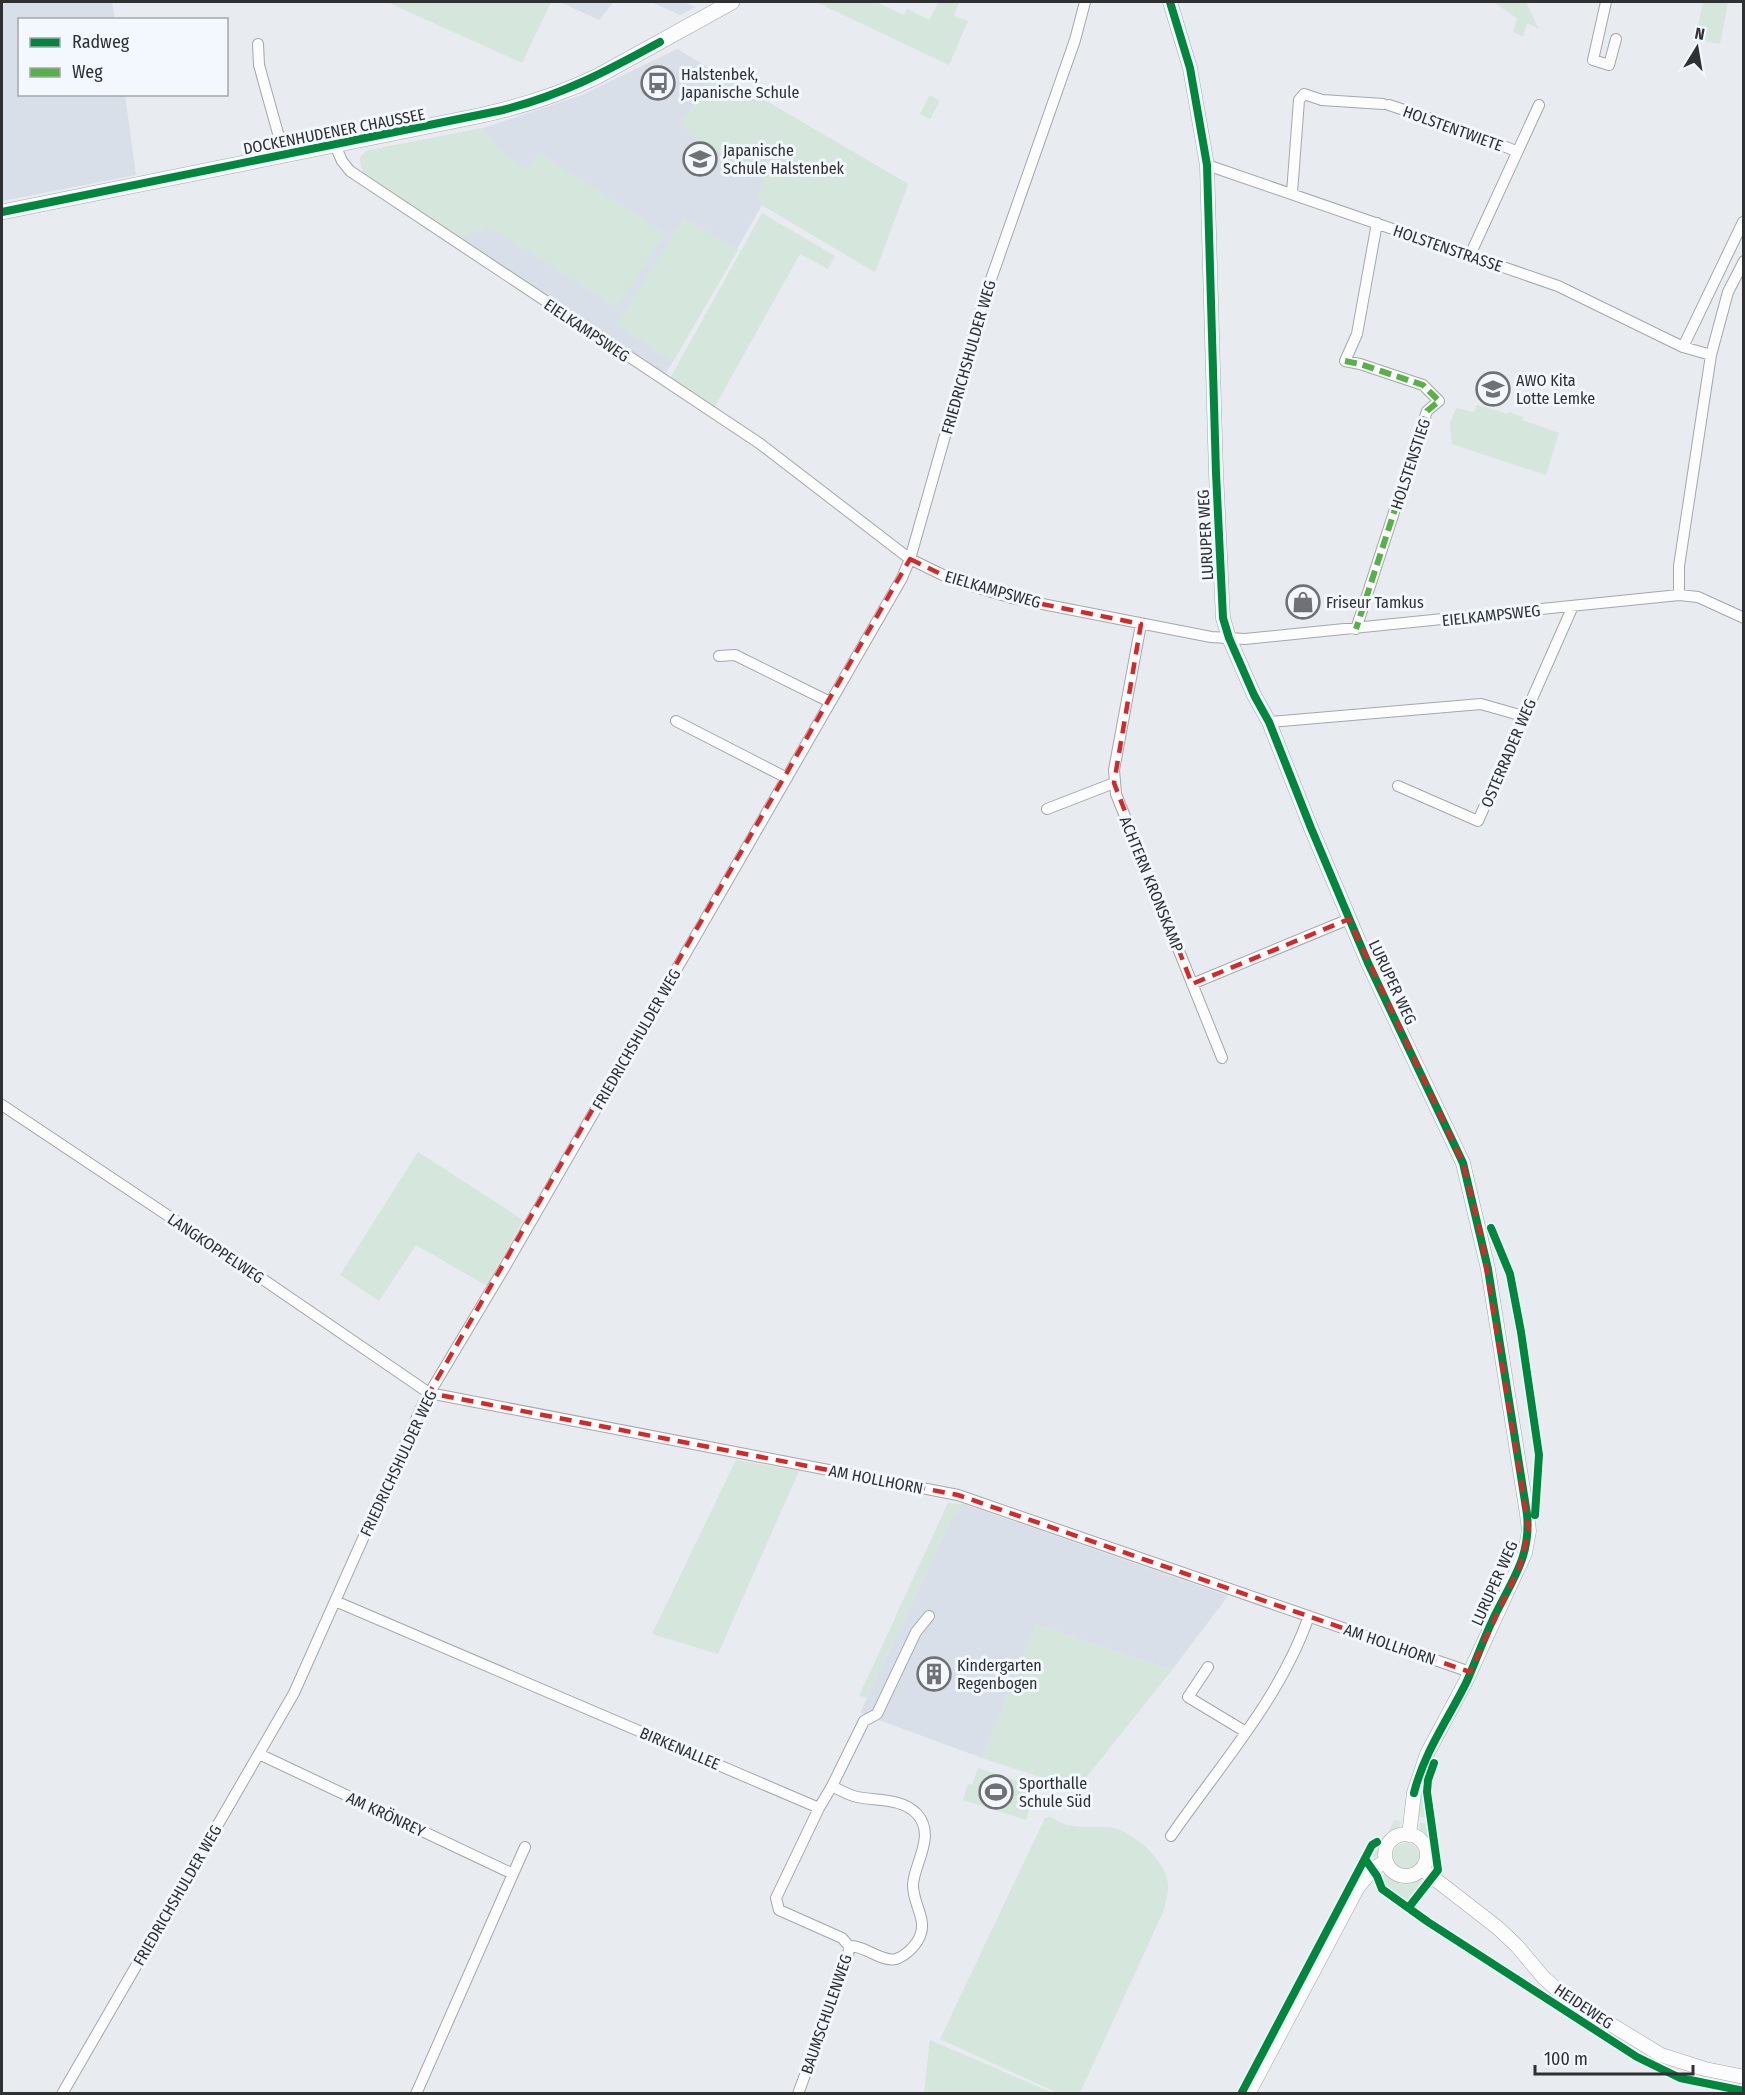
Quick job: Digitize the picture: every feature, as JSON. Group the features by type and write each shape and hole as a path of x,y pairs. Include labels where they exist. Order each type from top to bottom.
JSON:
{"main road":[{"name":"DOCKENHUDENER CHAUSSEE","path":"2,212 503,111 553,96 598,76 732,2"}],"street":[{"name":"FRIEDRICHSHULDER WEG","path":"62,2094 294,1693 429,1393 506,1265 902,578 910,559 983,302 1075,40 1085,2"},
{"name":"LURUPER WEG","path":"1170,2 1190,68 1207,165 1223,618 1229,638 1254,695 1269,722 1373,974 1463,1163 1488,1269 1527,1514 1528,1539 1520,1566 1421,1768 1414,1793 1409,1835"},
{"path":"1606,2 1593,60 1609,65 1616,39"},
{"path":"258,44 259,65 284,155"},
{"name":"HOLSTENTWIETE","path":"1292,193 1299,100 1304,94 1322,100 1386,105 1447,124 1516,151"},
{"name":"HOLSTENTWIETE","path":"1470,255 1539,105"},
{"name":"EIELKAMPSWEG","path":"335,145 342,161 350,171 759,443 910,559 955,581 1011,598 1211,637 1245,639 1679,595"},
{"name":"HOLSTENSTRASSE","path":"1207,165 1558,286 1683,347 1711,355"},
{"path":"1683,347 1743,222"},
{"name":"HOLSTENSTIEG","path":"1356,629 1427,411 1439,401 1423,385 1345,361 1357,334 1377,223"},
{"path":"1743,261 1728,292 1711,355 1679,566 1679,595 1698,597 1743,618"},
{"name":"OSTERRADER WEG","path":"1398,786 1478,821 1573,606"},
{"name":"ACHTERN KRONSKAMP","path":"1141,624 1114,770 1116,794 1222,1058"},
{"path":"719,656 735,655 830,702"},
{"path":"1269,722 1481,704 1524,716"},
{"path":"676,721 787,778"},
{"path":"1047,809 1114,783"},
{"path":"1192,984 1349,918"},
{"name":"LANGKOPPELWEG","path":"2,1105 429,1393"},
{"name":"AM HOLLHORN","path":"429,1393 958,1496 1470,1672"},
{"name":"BIRKENALLEE","path":"335,1601 819,1808"},
{"path":"819,1808 864,1721 877,1714 916,1632 929,1616"},
{"path":"1171,1836 1275,1689 1309,1616"},
{"path":"1208,1667 1188,1697 1246,1732"},
{"name":"AM KRÖNREY","path":"259,1754 513,1874"},
{"path":"832,1786 853,1796 895,1802 907,1807 918,1815 925,1838 913,1888 922,1926 916,1943 909,1951 896,1959 888,1959 855,1945 849,1946"},
{"name":"BAUMSCHULENWEG","path":"798,2094 848,1957 849,1946 842,1938 779,1910 776,1898 819,1808"},
{"path":"1409,1835 1422,1842 1426,1848 1426,1863 1422,1869 1410,1875 1402,1875 1395,1873 1386,1862 1385,1855 1391,1841 1396,1837 1409,1835"},
{"path":"416,2094 525,1847"},
{"path":"1248,2094 1358,1887 1373,1869 1386,1862"},
{"name":"HEIDEWEG","path":"1422,1869 1498,1928 1544,1978 1573,2002 1661,2055 1705,2069 1743,2077"}],"highlighted area":[{"path":"910,559 955,581 1012,598 1141,624 1114,783 1192,984 1349,919 1463,1163 1481,1235 1529,1531 1520,1566 1470,1672 958,1495 429,1393"}],"shaded area":[{"path":"2,2 112,2 115,18 18,18 18,96 125,96 136,175 2,201"},
{"path":"387,2 551,2 522,63"},
{"path":"560,2 614,2 599,20"},
{"path":"651,2 683,2 696,7 680,15"},
{"path":"816,2 876,2 904,15 907,9 929,20 939,2 959,2 954,16 968,21 949,65"},
{"path":"1493,2 1526,2 1539,29 1527,23 1523,37 1513,32 1517,18"},
{"path":"1703,2 1728,2 1720,44 1695,39"},
{"path":"677,49 908,184 875,272 762,205 665,375 365,176 361,166 360,158 366,151 483,128 582,95"},
{"path":"717,72 908,184 875,272 762,205 756,196 765,180 690,135 681,122"},
{"path":"930,95 940,101 930,119 920,114"},
{"path":"483,128 506,157 527,169 538,152 665,233 617,308 490,227 459,238 365,176 361,166 360,158 366,151"},
{"path":"762,213 835,256 828,269 800,254 714,408 670,378"},
{"path":"684,218 738,250 673,362 616,324"},
{"path":"1477,405 1508,414 1509,412 1523,417 1522,420 1559,433 1546,475 1452,444 1450,423 1456,408 1474,412"},
{"path":"418,1152 523,1220 487,1286 416,1245 379,1301 340,1275"},
{"path":"736,1460 799,1471 718,1654 652,1634"},
{"path":"948,1503 964,1504 953,1516 867,1698 859,1696"},
{"path":"964,1504 1228,1596 1172,1670 1036,1624 982,1758 860,1713 953,1516"},
{"path":"1036,1624 1172,1670 1077,1789 982,1758"},
{"name":"Sporthalle Schule Süd","path":"978,1768 1030,1785 1025,1799 1032,1801 1026,1820 963,1800 968,1784 972,1785"},
{"path":"1422,1787 1427,1814 1424,1817 1418,1817"},
{"path":"1050,1817 1063,1824 1114,1828 1132,1836 1157,1859 1167,1878 1168,1887 1164,1910 1080,2093 1058,2093 940,2039 1045,1818"},
{"path":"1395,1820 1401,1822 1400,1825 1388,1837 1374,1858 1370,1853 1372,1848 1378,1850"},
{"path":"1419,1823 1429,1823 1436,1867 1430,1844 1420,1830"},
{"path":"1406,1843 1415,1847 1419,1856 1415,1865 1406,1869 1397,1865 1393,1856 1397,1847"},
{"path":"1383,1875 1402,1880 1424,1882 1407,1903 1385,1888"},
{"path":"930,2040 1053,2093 924,2093"}],"marked path":[{"path":"1345,361 1423,385 1439,401 1427,411 1356,629"}],"cycle path":[{"path":"1170,2 1190,68 1207,165 1216,473 1223,618 1229,638 1254,695 1269,722 1368,963 1463,1163 1488,1269 1527,1514 1528,1529 1520,1565 1492,1621 1467,1681 1430,1749 1414,1793"},
{"path":"2,212 503,110 565,90 660,42"},
{"path":"1491,1228 1510,1274 1521,1332 1539,1455 1535,1515"},
{"path":"1409,1907 1438,1870 1427,1792 1428,1780 1434,1763"},
{"path":"1241,2094 1372,1845 1377,1842"},
{"path":"1365,1859 1377,1876 1382,1889 1428,1922 1637,2057 1680,2078 1744,2091"}],"place":[{"name":"Halstenbek, Japanische Schule","path":"658,83"},
{"name":"Japanische Schule Halstenbek","path":"700,159"},
{"name":"AWO Kita Lotte Lemke","path":"1493,389"},
{"name":"Friseur Tamkus","path":"1303,602"},
{"name":"Kindergarten Regenbogen","path":"934,1674"},
{"name":"Sporthalle Schule Süd","path":"996,1792"}]}
